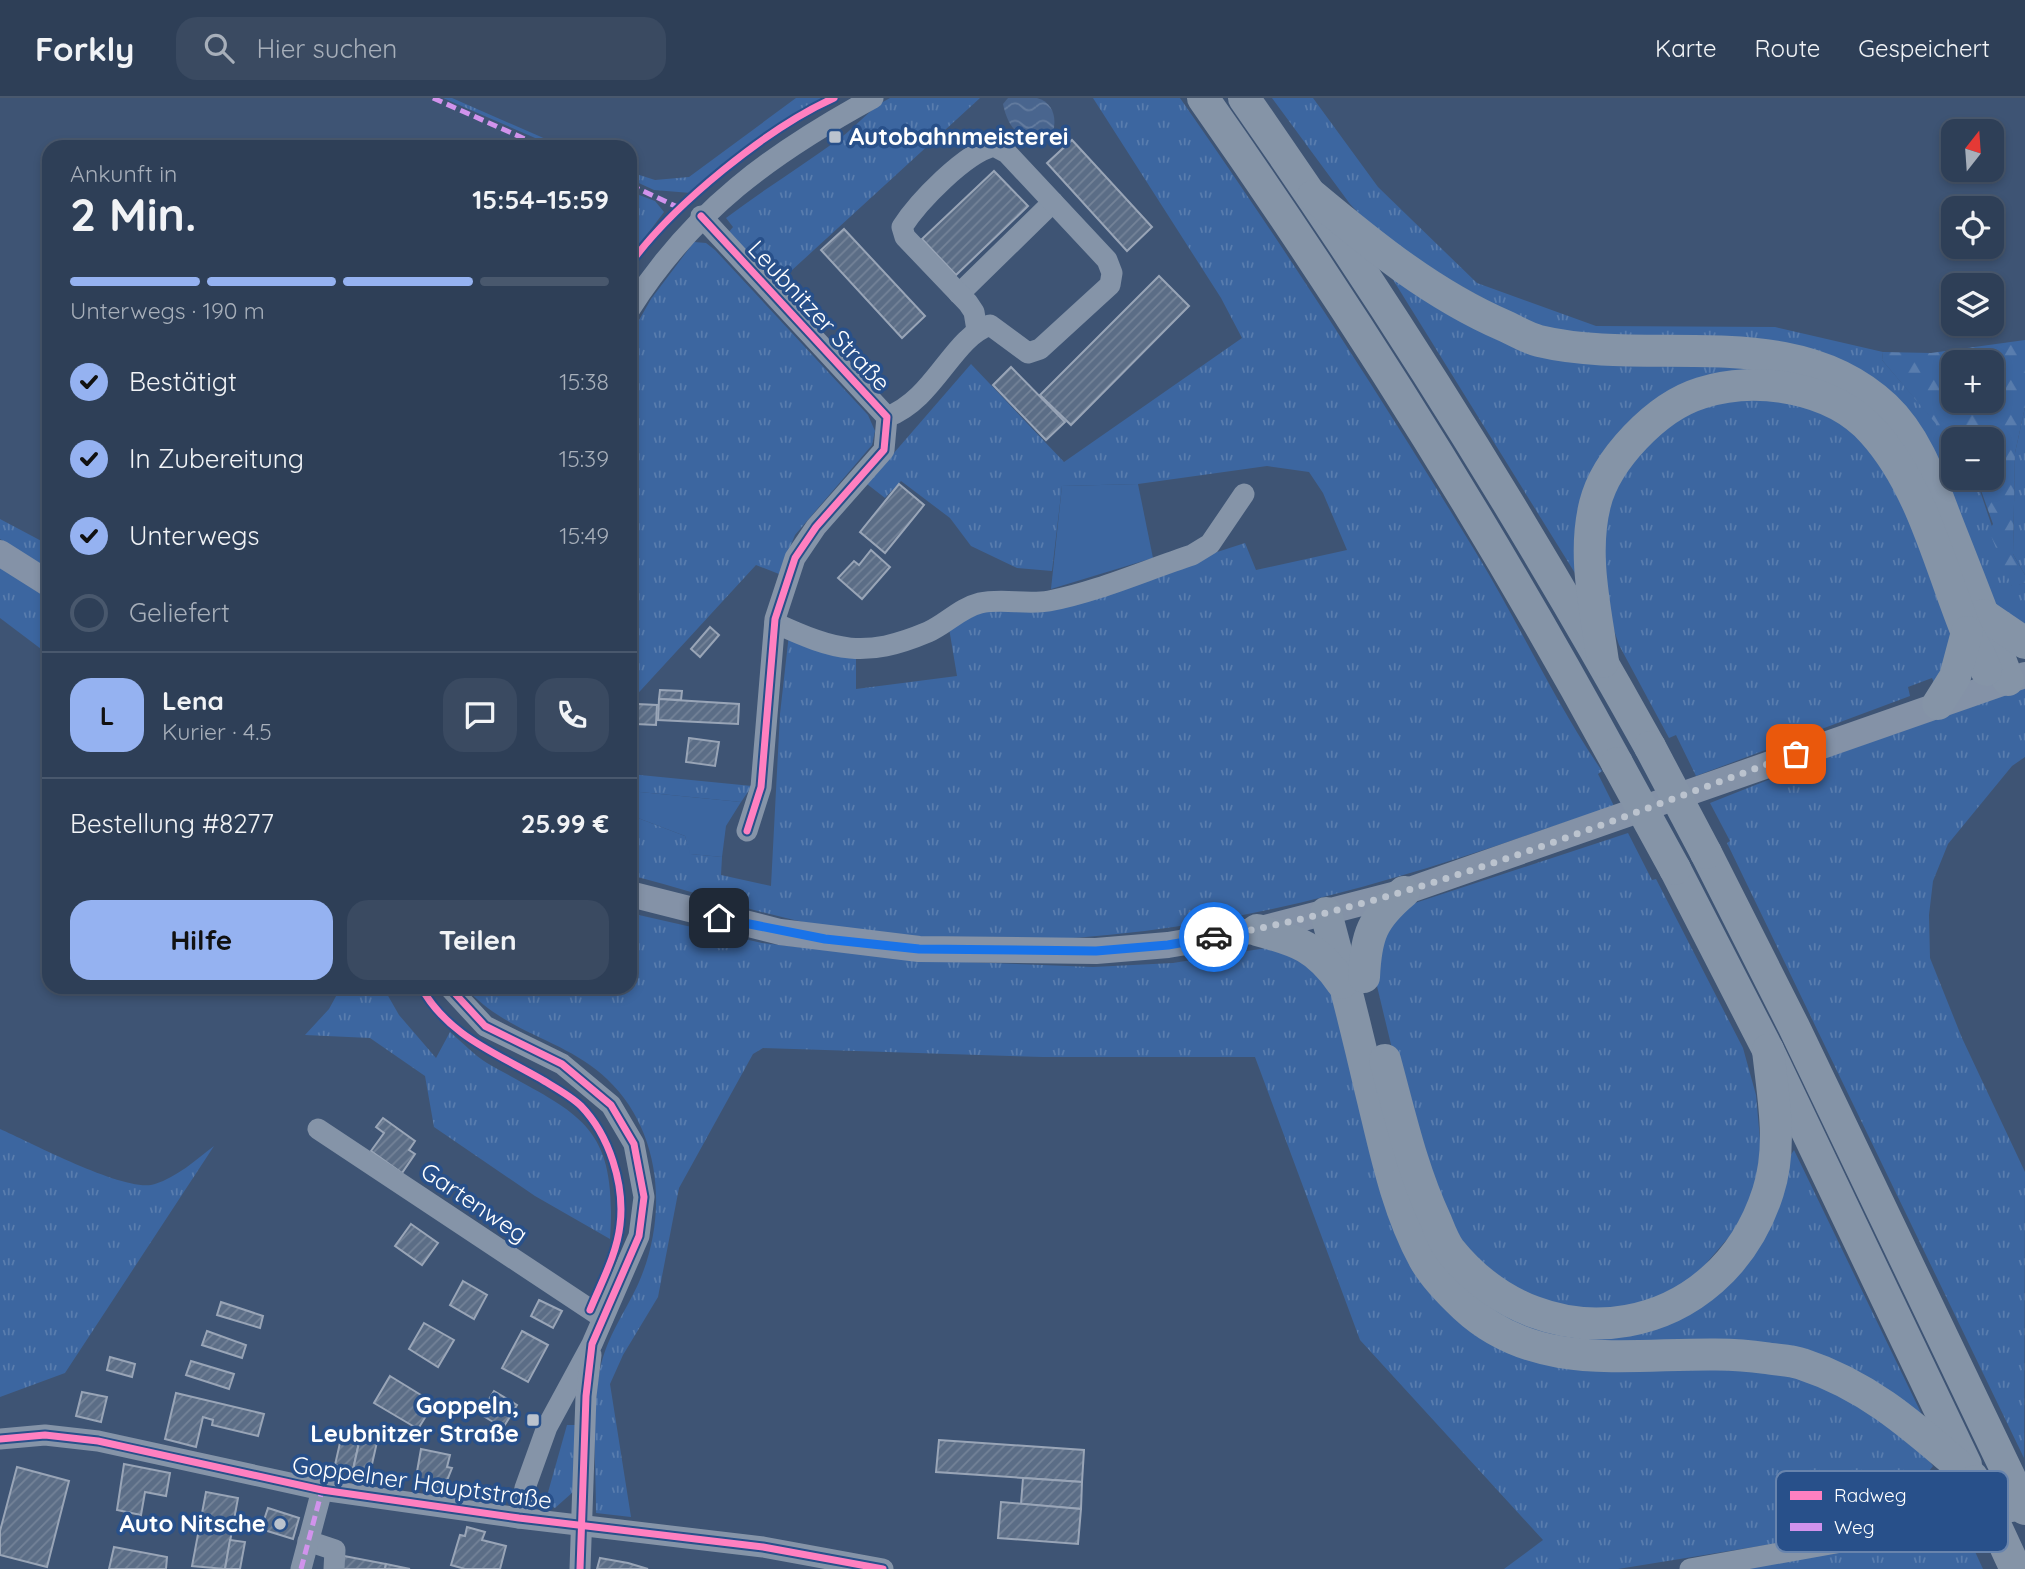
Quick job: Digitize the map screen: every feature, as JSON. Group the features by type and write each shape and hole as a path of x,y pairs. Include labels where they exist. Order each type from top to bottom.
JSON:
{"highway":[{"path":"1203,98 1297,232 1403,396 1555,649 1675,869 1768,1050 1969,1471"},
{"path":"1244,98 1313,196 1429,373 1650,747 1794,1027 2006,1471"},
{"path":"1313,196 1388,257 1465,309 1538,341 1639,352 1756,354 1806,362 1852,381 1886,408 1923,462 1975,624 1955,677 1938,704"},
{"path":"1602,662 1589,544 1595,503 1615,460 1639,434 1672,407 1699,393 1735,386 1765,385 1806,393 1846,410 1872,430 1902,473 1975,624 2009,680"},
{"path":"1975,624 2025,643"},
{"path":"1404,892 1381,912 1366,943 1356,984 1393,1182 1425,1261 1448,1291 1474,1315 1508,1336 1533,1346 1587,1357 1737,1354 1800,1363 1859,1388 1892,1408 1964,1471"},
{"path":"1335,911 1411,1159 1448,1248 1481,1283 1524,1310 1564,1322 1625,1322 1655,1313 1690,1297 1716,1277 1737,1255 1756,1222 1768,1191 1774,1164 1776,1132 1768,1050"},
{"path":"1257,929 1296,940 1315,951 1356,984"},
{"path":"2008,1474 2025,1509"}],"main road":[{"path":"0,554 42,580"},
{"path":"637,896 780,932 919,949 1096,951 1168,945 1257,929 1404,892 2009,680"}],"street":[{"path":"637,298 662,261 701,216 772,158 873,98"},
{"path":"887,417 904,411 929,388 977,330 990,325 1028,353 1040,349 1110,285 1112,273 1107,260 1007,153 994,146 979,150 910,215 902,227 905,237 974,312 977,330"},
{"path":"959,294 1053,202"},
{"name":"Leubnitzer Straße","path":"701,216 887,417 884,450 816,527 796,558 775,623 761,787 747,831"},
{"path":"775,623 820,643 849,650 880,648 930,631 968,607 982,603 1049,601 1192,555 1210,544 1244,494"},
{"path":"455,994 485,1026 562,1064 611,1105 634,1144 644,1197 639,1236 592,1344 547,1427 525,1488 519,1518"},
{"name":"Gartenweg","path":"318,1129 603,1318"},
{"path":"580,1569 584,1525 586,1396 592,1344"},
{"name":"Goppelner Hauptstraße","path":"0,1439 45,1435 98,1441 322,1490 519,1518 763,1547 883,1569"},
{"path":"301,1569 322,1490"},
{"path":"308,1541 333,1548 337,1554 334,1569"},
{"path":"1690,1569 1784,1552"}],"green space":[{"path":"443,98 452,98 548,140 540,140"},
{"path":"796,98 825,98 758,141 691,193 654,190 637,182 637,174 655,180 689,177"},
{"path":"890,98 980,98 791,271 775,282 728,233 733,227 726,218 839,139"},
{"path":"1093,98 1180,98 1331,322 1475,551 1568,717 1602,771 1598,774 1614,806 1448,861 1327,896 1193,924 1055,939 986,941 850,931 767,913 637,877 637,818 685,836 691,854 722,857 721,875 771,886 780,714 789,634 856,656 856,689 957,676 949,628 976,607 1177,565 1245,543 1256,570 1347,550 1323,493 1309,472 1267,466 1138,484 1062,486 1052,571 1017,568 971,546 950,518 901,481 885,498 867,484 971,364 1064,462 1242,338 1221,298"},
{"path":"1272,98 1313,98 1378,187 1477,283 1596,326 1775,327 1883,352 1882,360 1941,429 1941,490 1980,490 2012,586 2025,583 2025,633 2000,617 1872,384 1538,329 1391,247 1350,204"},
{"path":"637,194 655,201 664,212 637,248"},
{"path":"694,242 706,243 868,415 875,431 872,445 795,535 779,574 756,565 637,694 637,324 651,299"},
{"path":"1387,270 1507,337 1819,374 1927,505 1806,383 1638,422 1583,586"},
{"path":"2025,340 2025,407 2015,453 2013,554 2025,575 2025,583 2012,587 1989,531 1993,524 1981,490 2004,490 2004,427 1941,427 1941,430 1882,360 1883,352 1941,352 1941,413 2004,413 2004,350 1953,350"},
{"path":"1773,394 1850,423 1891,468 1954,634 1936,687 1932,678 1908,687 1910,696 1696,776 1676,735 1669,738 1619,645 1599,586 1597,553 1620,468 1643,439 1707,402"},
{"path":"2025,407 2025,575 2013,554 2015,453"},
{"path":"1138,484 1153,558 1051,589 1062,486"},
{"path":"0,519 42,541 42,566 0,539"},
{"path":"0,567 42,594 42,650 0,618"},
{"path":"2025,688 2025,757 2012,766 1948,844 1933,881 1929,915 1930,958 1962,1038 2025,1172 2024,1458 1710,803 1813,762"},
{"path":"637,775 752,786 741,802 637,792"},
{"path":"637,792 741,802 726,826 722,857 690,854 685,836 637,818"},
{"path":"1628,833 1652,880 1656,879 1743,1048 1756,1095 1762,1162 1747,1216 1685,1288 1610,1314 1528,1300 1451,1236 1416,1149 1371,961 1373,942 1412,904"},
{"path":"637,915 762,943 915,960 1093,967 1173,963 1266,948 1320,966 1487,1333 1800,1373 1857,1396 1914,1441 1933,1466 1929,1471 1776,1471 1776,1543 1618,1569 1504,1569 1543,1540 1360,1340 1255,1057 1043,1057 763,1048 753,1054 679,1188 658,1297 623,1355 610,1384 631,1517 596,1513 597,1386 603,1357 639,1282 654,1229 656,1202 649,1148 639,1123 625,1100 591,1065 499,1016 472,994 637,994"},
{"path":"337,994 387,994 399,1015 436,1058 450,1032 482,1060 568,1110 586,1126 599,1145 607,1169 611,1200 610,1239 535,1196 434,1127 425,1076 370,1038 305,1035 329,1009"},
{"path":"0,1129 102,1174 142,1185 155,1184 171,1177 214,1146 65,1373 0,1397"},
{"path":"1794,1150 1924,1419 1866,1381 1563,1345 1478,1310 1408,1189 1518,1319 1693,1307"},
{"path":"567,1425 575,1425 573,1492 555,1508 545,1503"},
{"path":"1839,1552 1975,1552 1983,1569 1731,1569"}],"water":[{"path":"1008,98 1037,98 1049,105 1054,116 1054,129 1049,141 1031,140 1018,133 1005,113 1003,104"}],"building":[{"path":"1072,140 1152,227 1127,251 1047,163"},
{"path":"994,171 1028,206 956,275 922,239"},
{"path":"844,229 925,316 902,338 821,250"},
{"path":"1159,276 1189,306 1071,425 1040,395"},
{"path":"1011,367 1065,422 1046,440 993,385"},
{"path":"899,484 924,505 885,553 860,532"},
{"path":"871,550 890,567 862,599 838,578 854,561 859,565"},
{"path":"710,627 719,635 700,657 691,649"},
{"path":"660,690 682,691 681,700 659,699"},
{"path":"659,699 739,704 738,724 658,720"},
{"path":"637,704 657,705 656,725 637,724"},
{"path":"689,738 719,742 715,766 686,762"},
{"path":"383,1118 415,1141 409,1150 415,1154 402,1173 371,1151 384,1133 376,1127"},
{"path":"411,1224 438,1243 422,1265 395,1246"},
{"path":"463,1281 487,1295 474,1319 450,1305"},
{"path":"539,1300 562,1311 553,1328 531,1316"},
{"path":"221,1302 263,1316 260,1328 217,1315"},
{"path":"424,1323 454,1340 438,1367 409,1349"},
{"path":"207,1331 246,1345 242,1358 202,1345"},
{"path":"522,1331 548,1345 528,1382 502,1368"},
{"path":"110,1357 135,1364 132,1377 107,1370"},
{"path":"191,1361 234,1374 229,1389 186,1375"},
{"path":"390,1376 434,1403 418,1429 374,1403"},
{"path":"494,1391 517,1405 503,1428 480,1414"},
{"path":"82,1392 107,1397 101,1422 76,1416"},
{"path":"176,1393 264,1414 258,1436 212,1425 213,1420 203,1417 196,1447 165,1439"},
{"path":"342,1434 360,1438 353,1470 335,1465"},
{"path":"360,1438 377,1442 370,1473 353,1470"},
{"path":"939,1440 1084,1450 1082,1482 936,1472"},
{"path":"421,1449 450,1455 447,1467 452,1468 444,1488 415,1483"},
{"path":"124,1464 170,1473 166,1496 145,1492 141,1515 117,1510"},
{"path":"17,1467 69,1481 47,1567 0,1555 0,1531"},
{"path":"1023,1478 1082,1482 1081,1509 1021,1504"},
{"path":"206,1492 238,1498 225,1569 192,1566"},
{"path":"1001,1502 1081,1509 1078,1544 998,1538"},
{"name":"Auto Nitsche","path":"268,1508 299,1518 293,1539 261,1529"},
{"path":"467,1527 485,1532 482,1540 506,1546 500,1569 465,1569 451,1565 460,1535 465,1536"},
{"path":"230,1540 245,1542 240,1569 225,1569"},
{"path":"114,1547 167,1557 166,1569 109,1569"},
{"path":"344,1556 386,1564 385,1569 342,1569"},
{"path":"600,1558 628,1563 648,1569 597,1569"},
{"path":"386,1564 410,1569 385,1569"}],"marked path":[{"path":"433,98 527,140"},
{"path":"637,188 684,210"},
{"path":"301,1569 322,1490"}],"cycle path":[{"path":"637,255 671,217 723,170 780,128 834,98"},
{"path":"701,216 887,417 884,450 816,527 795,558 775,619 761,787 747,831"},
{"path":"426,994 444,1018 474,1041 541,1079 581,1106 600,1131 613,1161 621,1209 616,1247 590,1310"},
{"path":"455,994 485,1026 562,1064 611,1105 634,1144 644,1197 639,1236 592,1344 586,1396 580,1569"},
{"path":"0,1439 45,1435 98,1441 322,1490 519,1518 763,1547 883,1569"}],"way so far":[{"path":"1214,937 1257,929 1404,892 1796,754"}],"place":[{"name":"Autobahnmeisterei","path":"835,137"},
{"name":"Goppeln, Leubnitzer Straße","path":"533,1420"},
{"name":"Auto Nitsche","path":"280,1524"}],"route":[{"path":"719,918 825,939 919,949 1096,951 1168,945 1214,937"}]}
